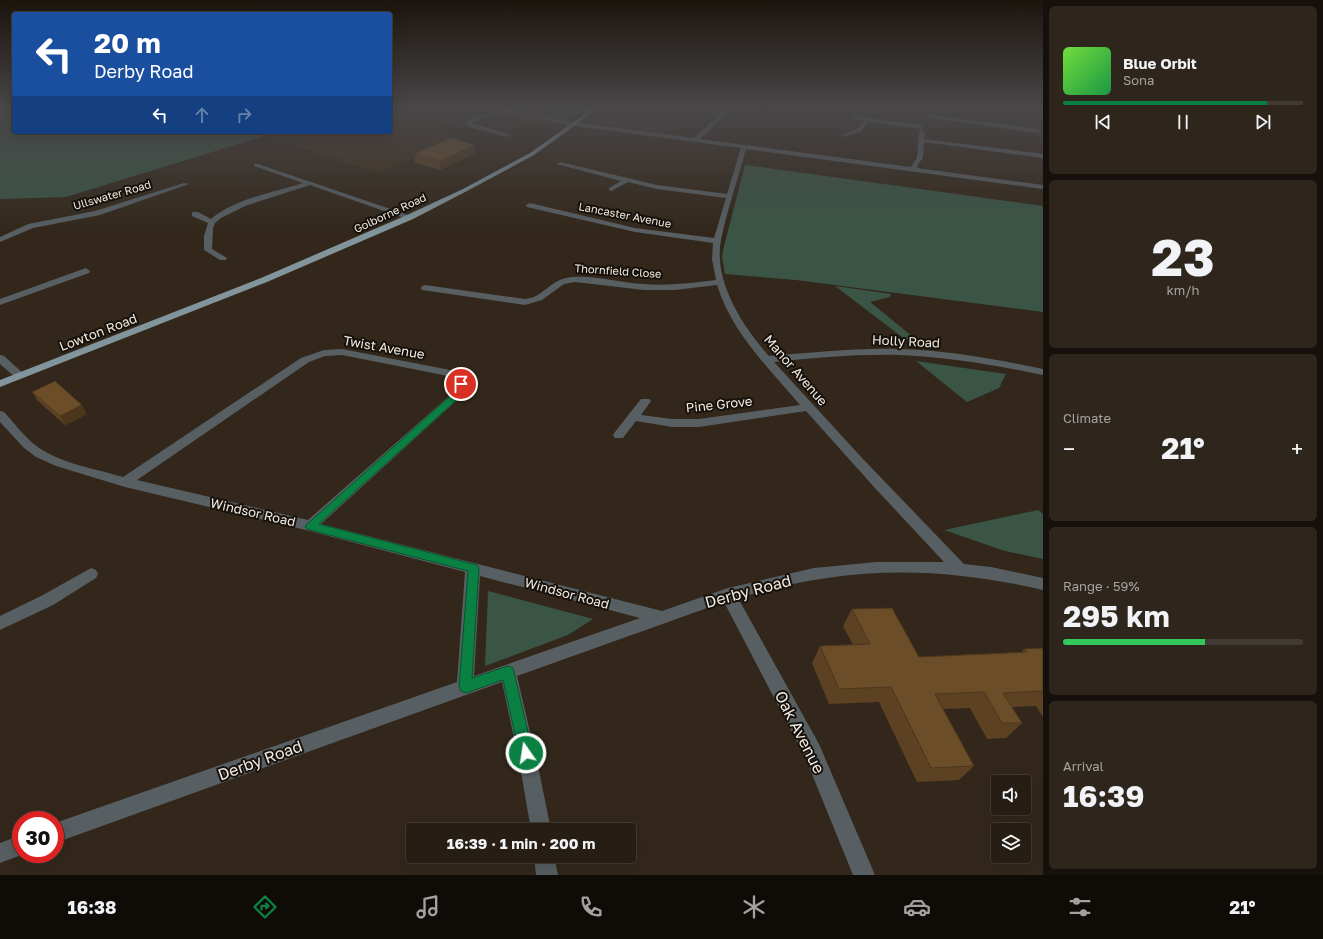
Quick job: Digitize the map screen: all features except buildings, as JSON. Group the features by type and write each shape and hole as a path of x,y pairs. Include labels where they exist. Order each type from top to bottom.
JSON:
{"main road":[{"name":"Golborne Road","path":"206,303 264,280 410,217 465,190 539,149"},
{"name":"Lowton Road","path":"0,384 206,303"}],"street":[{"name":"Manor Avenue","path":"743,149 717,241 715,255 720,282 732,311 748,336 808,407 917,525 960,569"},
{"path":"758,149 1043,187"},
{"path":"914,169 915,164 920,158 921,149"},
{"path":"989,149 1043,156"},
{"path":"560,164 657,188 730,196"},
{"path":"256,165 410,217"},
{"path":"611,189 627,180"},
{"path":"223,258 208,250 207,243 212,222 219,216 240,206 310,183"},
{"name":"Ullswater Road","path":"0,240 31,226 97,213 186,184"},
{"path":"547,210 555,202"},
{"name":"Lancaster Avenue","path":"530,206 635,230 717,241"},
{"path":"195,214 212,222"},
{"path":"0,302 86,271"},
{"name":"Thornfield Close","path":"425,288 516,301 532,301 559,282 566,279 644,287 720,282"},
{"name":"Twist Avenue","path":"125,482 305,360 324,354 342,352 446,372 457,376 461,384 460,392 310,526"},
{"name":"Holly Road","path":"767,359 848,353 912,353 982,361 1043,372"},
{"path":"0,358 20,376"},
{"path":"619,435 645,401"},
{"name":"Pine Grove","path":"633,417 672,423 699,423 808,407"},
{"name":"Windsor Road","path":"0,415 28,446 40,454 60,462 125,482 310,526 661,618"},
{"name":"Derby Road","path":"64,830 728,594 793,578 827,572 910,567 960,569 1043,584"},
{"path":"466,687 473,568"},
{"path":"0,623 48,600 91,574"},
{"name":"Oak Avenue","path":"728,594 812,751 864,875"},
{"path":"508,672 529,766 540,823"},
{"path":"0,853 12,848"},
{"path":"545,863 547,875"}],"shaded area":[{"path":"304,149 436,149 378,173"}],"green space":[{"path":"0,149 222,149 66,197 0,199"},
{"path":"745,165 1043,206 1043,312 796,280 725,274 722,257 724,246"},
{"path":"835,286 891,294 890,297 870,302 918,341 906,340"},
{"path":"916,361 1006,374 999,388 967,402"},
{"path":"1038,510 1043,514 1043,559 1005,551 944,530"},
{"path":"488,591 593,619 568,635 485,666"}],"route":[{"path":"461,384 460,392 310,526 473,568 466,687 508,672 526,753"}]}
